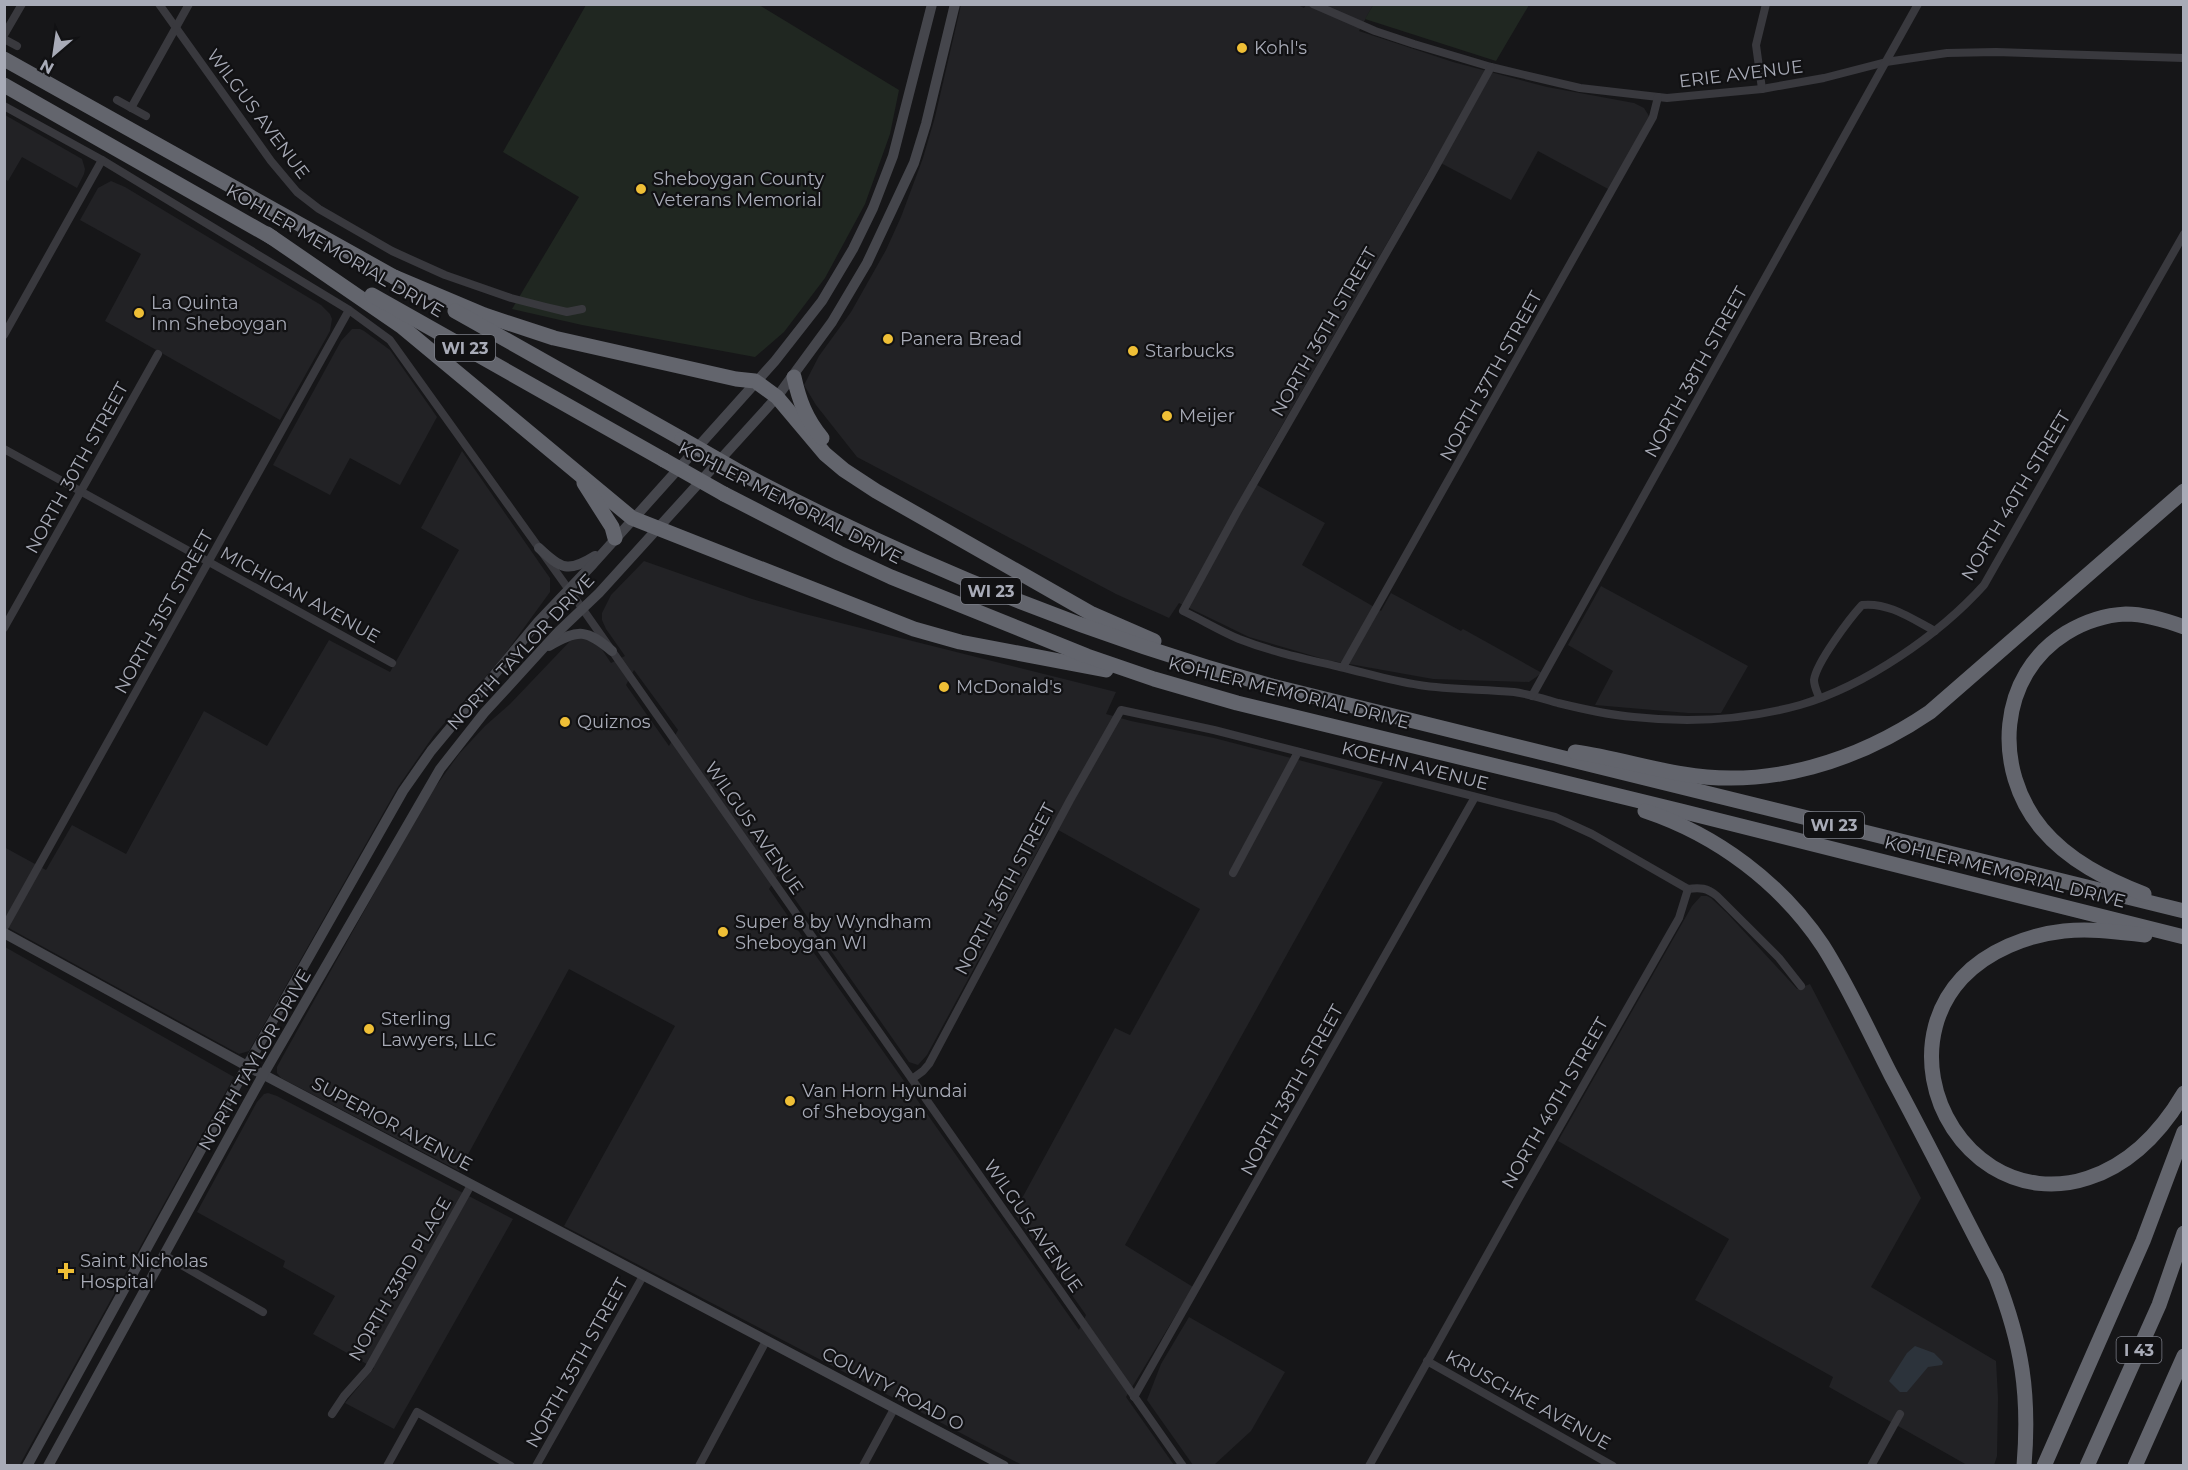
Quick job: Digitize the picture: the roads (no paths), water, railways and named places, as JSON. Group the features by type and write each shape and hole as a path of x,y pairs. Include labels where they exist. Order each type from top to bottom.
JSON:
{"highway":[{"name":"KOHLER MEMORIAL DRIVE","path":"4,59 743,474 828,518 967,582 1088,628 1251,680 2184,910"},
{"name":"KOHLER MEMORIAL DRIVE","path":"4,85 724,494 891,577 1087,656 1237,704 1528,774 2184,938"},
{"path":"267,234 400,327 632,518 914,629 960,642 1154,679"},
{"path":"394,278 484,315 554,338 736,379 756,381 777,398 812,440 835,463 876,491 1111,624 1251,680"},
{"path":"794,377 805,413 829,446 933,524"},
{"path":"580,475 593,500 612,527 610,544"},
{"path":"1485,739 1583,753 1685,774 1713,777 1754,777 1808,769 1829,763 1896,734 1930,712 2184,490"},
{"path":"2184,627 2156,618 2125,614 2090,621 2059,638 2039,655 2017,690 2009,719 2008,744 2019,790 2030,813 2055,843 2072,858 2094,872 2184,910"},
{"path":"1528,774 1676,822 1714,843 1742,861 1776,890 1815,935 1838,971 1996,1278 2011,1315 2021,1354 2026,1395 2024,1466"},
{"path":"2184,938 2101,930 2070,931 2043,935 1992,954 1964,977 1946,1002 1934,1035 1931,1061 1940,1105 1948,1123 1964,1144 1980,1159 2000,1172 2020,1180 2041,1184 2067,1184 2080,1181 2107,1172 2119,1165 2154,1134 2168,1118 2184,1093"},
{"path":"2044,1466 2143,1241 2184,1132"},
{"name":"I 43","path":"2087,1466 2159,1305 2184,1233"},
{"name":"I 43","path":"2134,1466 2184,1356"}],"main road":[{"name":"NORTH TAYLOR DRIVE","path":"27,1466 247,1066 403,791 431,751 538,622 775,361 822,301 853,249 873,208 893,156 932,4"},
{"name":"NORTH TAYLOR DRIVE","path":"48,1466 263,1075 440,769 484,712 582,608 599,593 656,527 777,398 832,322 867,263 908,176 926,123 955,4"},
{"path":"539,548 551,560 566,568 582,564 610,544"},
{"path":"537,655 562,639 584,633 594,636 612,651"},
{"name":"SUPERIOR AVENUE","path":"4,931 263,1075 766,1341"},
{"name":"COUNTY ROAD O","path":"766,1341 1004,1466"}],"street":[{"path":"17,46 4,37 22,4"},
{"name":"WILGUS AVENUE","path":"159,4 284,177 297,192 328,215 407,258 467,283 556,310 571,312 582,309"},
{"path":"131,108 189,4"},
{"name":"ERIE AVENUE","path":"1313,4 1375,31 1491,67 1580,88 1658,97 1714,95 1762,89 1886,62 1965,52 2184,58"},
{"path":"1762,89 1756,45 1766,4"},
{"name":"NORTH 38TH STREET","path":"1532,696 1918,4"},
{"name":"NORTH 36TH STREET","path":"1183,611 1491,67"},
{"name":"NORTH 37TH STREET","path":"1343,667 1653,117 1658,97"},
{"path":"117,100 146,116"},
{"name":"WILGUS AVENUE","path":"4,106 102,160 349,310 390,340 582,608 1183,1466"},
{"path":"4,335 102,160"},
{"name":"NORTH 40TH STREET","path":"1183,611 1238,639 1267,649 1419,685 1516,692 1600,712 1632,717 1683,720 1724,718 1762,713 1820,698 1865,676 1909,650 1935,631 1984,585 2184,234"},
{"name":"NORTH 31ST STREET","path":"4,931 349,310"},
{"name":"NORTH 30TH STREET","path":"4,628 158,354"},
{"name":"MICHIGAN AVENUE","path":"4,449 392,663"},
{"path":"1820,698 1814,682 1815,676 1836,639 1852,615 1862,605 1879,605 1898,611 1935,631"},
{"name":"NORTH 36TH STREET","path":"912,1079 924,1071 928,1064 1121,710"},
{"name":"KOEHN AVENUE","path":"1121,710 1214,730 1556,817 1592,834 1688,889"},
{"path":"1233,873 1298,752"},
{"name":"NORTH 38TH STREET","path":"1134,1397 1475,796"},
{"path":"1688,889 1706,888 1717,896 1779,958 1801,986"},
{"name":"NORTH 40TH STREET","path":"1369,1466 1679,918 1688,889"},
{"name":"NORTH 33RD PLACE","path":"332,1414 344,1396 368,1370 471,1185"},
{"path":"164,1255 263,1312"},
{"name":"NORTH 35TH STREET","path":"536,1466 643,1276"},
{"path":"699,1466 766,1341"},
{"name":"KRUSCHKE AVENUE","path":"1427,1361 1613,1466"},
{"path":"863,1466 894,1408"},
{"path":"387,1466 417,1412 511,1466"},
{"path":"1871,1466 1900,1414"}],"place":[{"name":"Kohl's","path":"1242,48"},
{"name":"Sheboygan County Veterans Memorial","path":"641,189"},
{"name":"La Quinta Inn Sheboygan","path":"139,313"},
{"name":"Panera Bread","path":"888,339"},
{"name":"Starbucks","path":"1133,351"},
{"name":"Meijer","path":"1167,416"},
{"name":"McDonald's","path":"944,687"},
{"name":"Quiznos","path":"565,722"},
{"name":"Super 8 by Wyndham Sheboygan WI","path":"723,932"},
{"name":"Sterling Lawyers, LLC","path":"369,1029"},
{"name":"Van Horn Hyundai of Sheboygan","path":"790,1101"},
{"name":"Saint Nicholas Hospital","path":"66,1271"}]}
